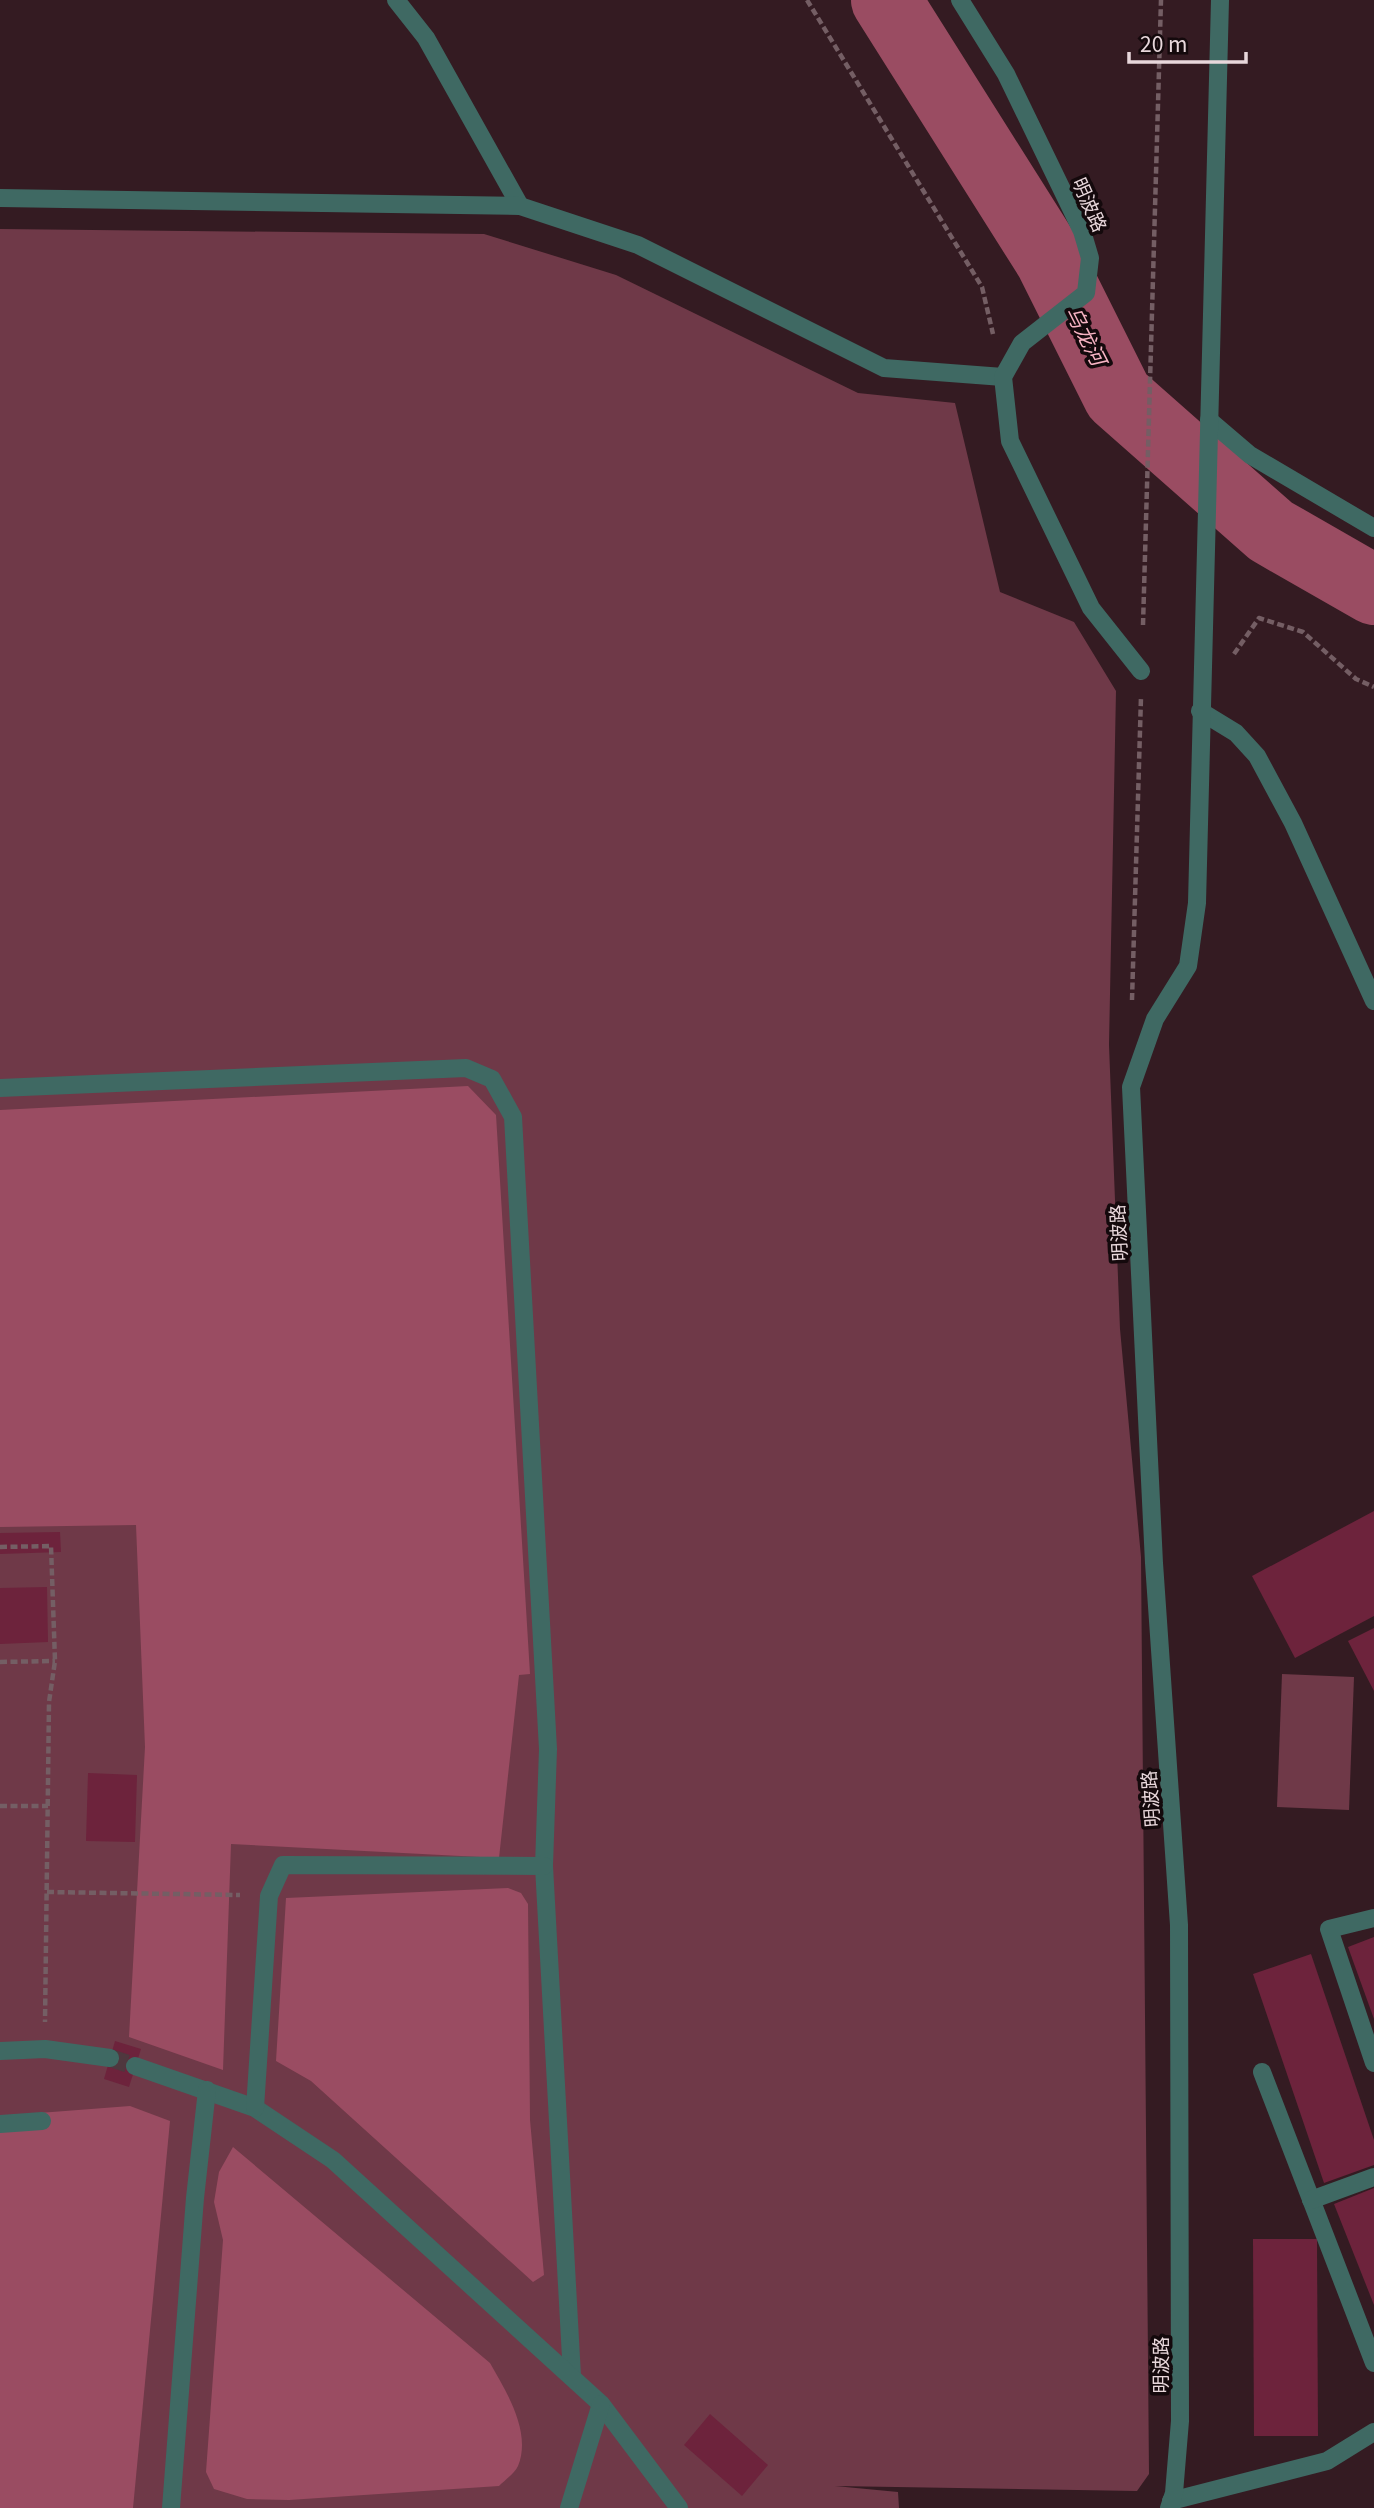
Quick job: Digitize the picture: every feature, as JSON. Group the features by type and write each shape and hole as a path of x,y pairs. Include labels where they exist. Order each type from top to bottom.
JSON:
{"street":[{"path":"396,0 426,38 520,206"},
{"name":"明波路","path":"960,0 1006,74 1082,230 1090,258 1086,293 1022,343 1003,377"},
{"path":"1220,0 1205,609 1200,711 1236,733 1257,756 1293,823 1374,1001"},
{"path":"0,198 520,206 638,245 884,368 1003,377 1010,441 1091,608 1141,671"},
{"path":"1209,426 1251,455 1374,528"},
{"name":"明波路","path":"1170,2505 1174,2493 1180,2421 1179,1925 1154,1563 1131,1087 1155,1020 1188,966 1197,903 1200,711"},
{"path":"0,1088 466,1068 492,1079 513,1117 548,1749 544,1866 572,2376"},
{"path":"255,2108 269,1896 283,1865 544,1866"},
{"path":"1374,1918 1329,1928 1374,2063"},
{"path":"0,2051 45,2049 110,2058"},
{"path":"135,2066 255,2108 333,2160 601,2404 679,2508"},
{"path":"1262,2072 1374,2363"},
{"path":"171,2508 197,2170 199,2088"},
{"path":"0,2124 42,2121"},
{"path":"1311,2200 1374,2178"},
{"path":"569,2508 601,2404"},
{"path":"1170,2505 1327,2461 1374,2432"}],"path":[{"path":"807,0 982,286 1003,377"},
{"path":"1132,1006 1161,0"},
{"path":"1259,618 1303,632 1356,679 1374,687"},
{"path":"0,1547 51,1546 55,1661 49,1702 45,2049"},
{"path":"0,1662 55,1661"},
{"path":"0,1806 48,1806"},
{"path":"47,1892 269,1896"}],"shaded area":[{"path":"0,229 484,234 616,275 858,393 955,403 1000,592 1074,622 1116,691 1109,1045 1120,1329 1141,1557 1149,2474 1137,2491 835,2486 898,2492 899,2508 0,2508"},
{"path":"468,1086 496,1115 530,1674 519,1675 499,1858 231,1844 223,2070 129,2037 145,1747 136,1525 0,1527 0,1110"},
{"path":"1282,1674 1354,1677 1349,1810 1277,1807"},
{"path":"508,1888 521,1893 528,1904 530,2120 544,2275 533,2282 311,2081 276,2061 286,1898"},
{"path":"130,2106 170,2121 133,2508 0,2508 0,2116"},
{"path":"233,2147 490,2363 515,2412 522,2440 518,2466 499,2486 289,2500 247,2499 214,2489 206,2472 223,2240 214,2202 219,2172"}],"building":[{"path":"1374,1511 1374,1616 1295,1658 1252,1576"},
{"path":"60,1532 61,1552 0,1554 0,1533"},
{"path":"47,1587 48,1642 0,1644 0,1588"},
{"path":"1374,1628 1374,1691 1348,1641"},
{"path":"88,1773 137,1775 135,1842 86,1841"},
{"path":"1374,1937 1374,2019 1348,1947"},
{"path":"1311,1954 1374,2140 1374,2165 1324,2183 1253,1974"},
{"path":"115,2041 141,2049 129,2087 104,2079"},
{"path":"1374,2188 1374,2305 1334,2204"},
{"path":"1253,2239 1317,2239 1318,2436 1254,2436"},
{"path":"710,2414 768,2465 742,2496 684,2445"}],"waterway":[{"name":"乌龙河","path":"886,0 1050,260 1118,396 1271,531 1374,590"}],"tunnel":[{"path":"110,2058 135,2066"}]}
